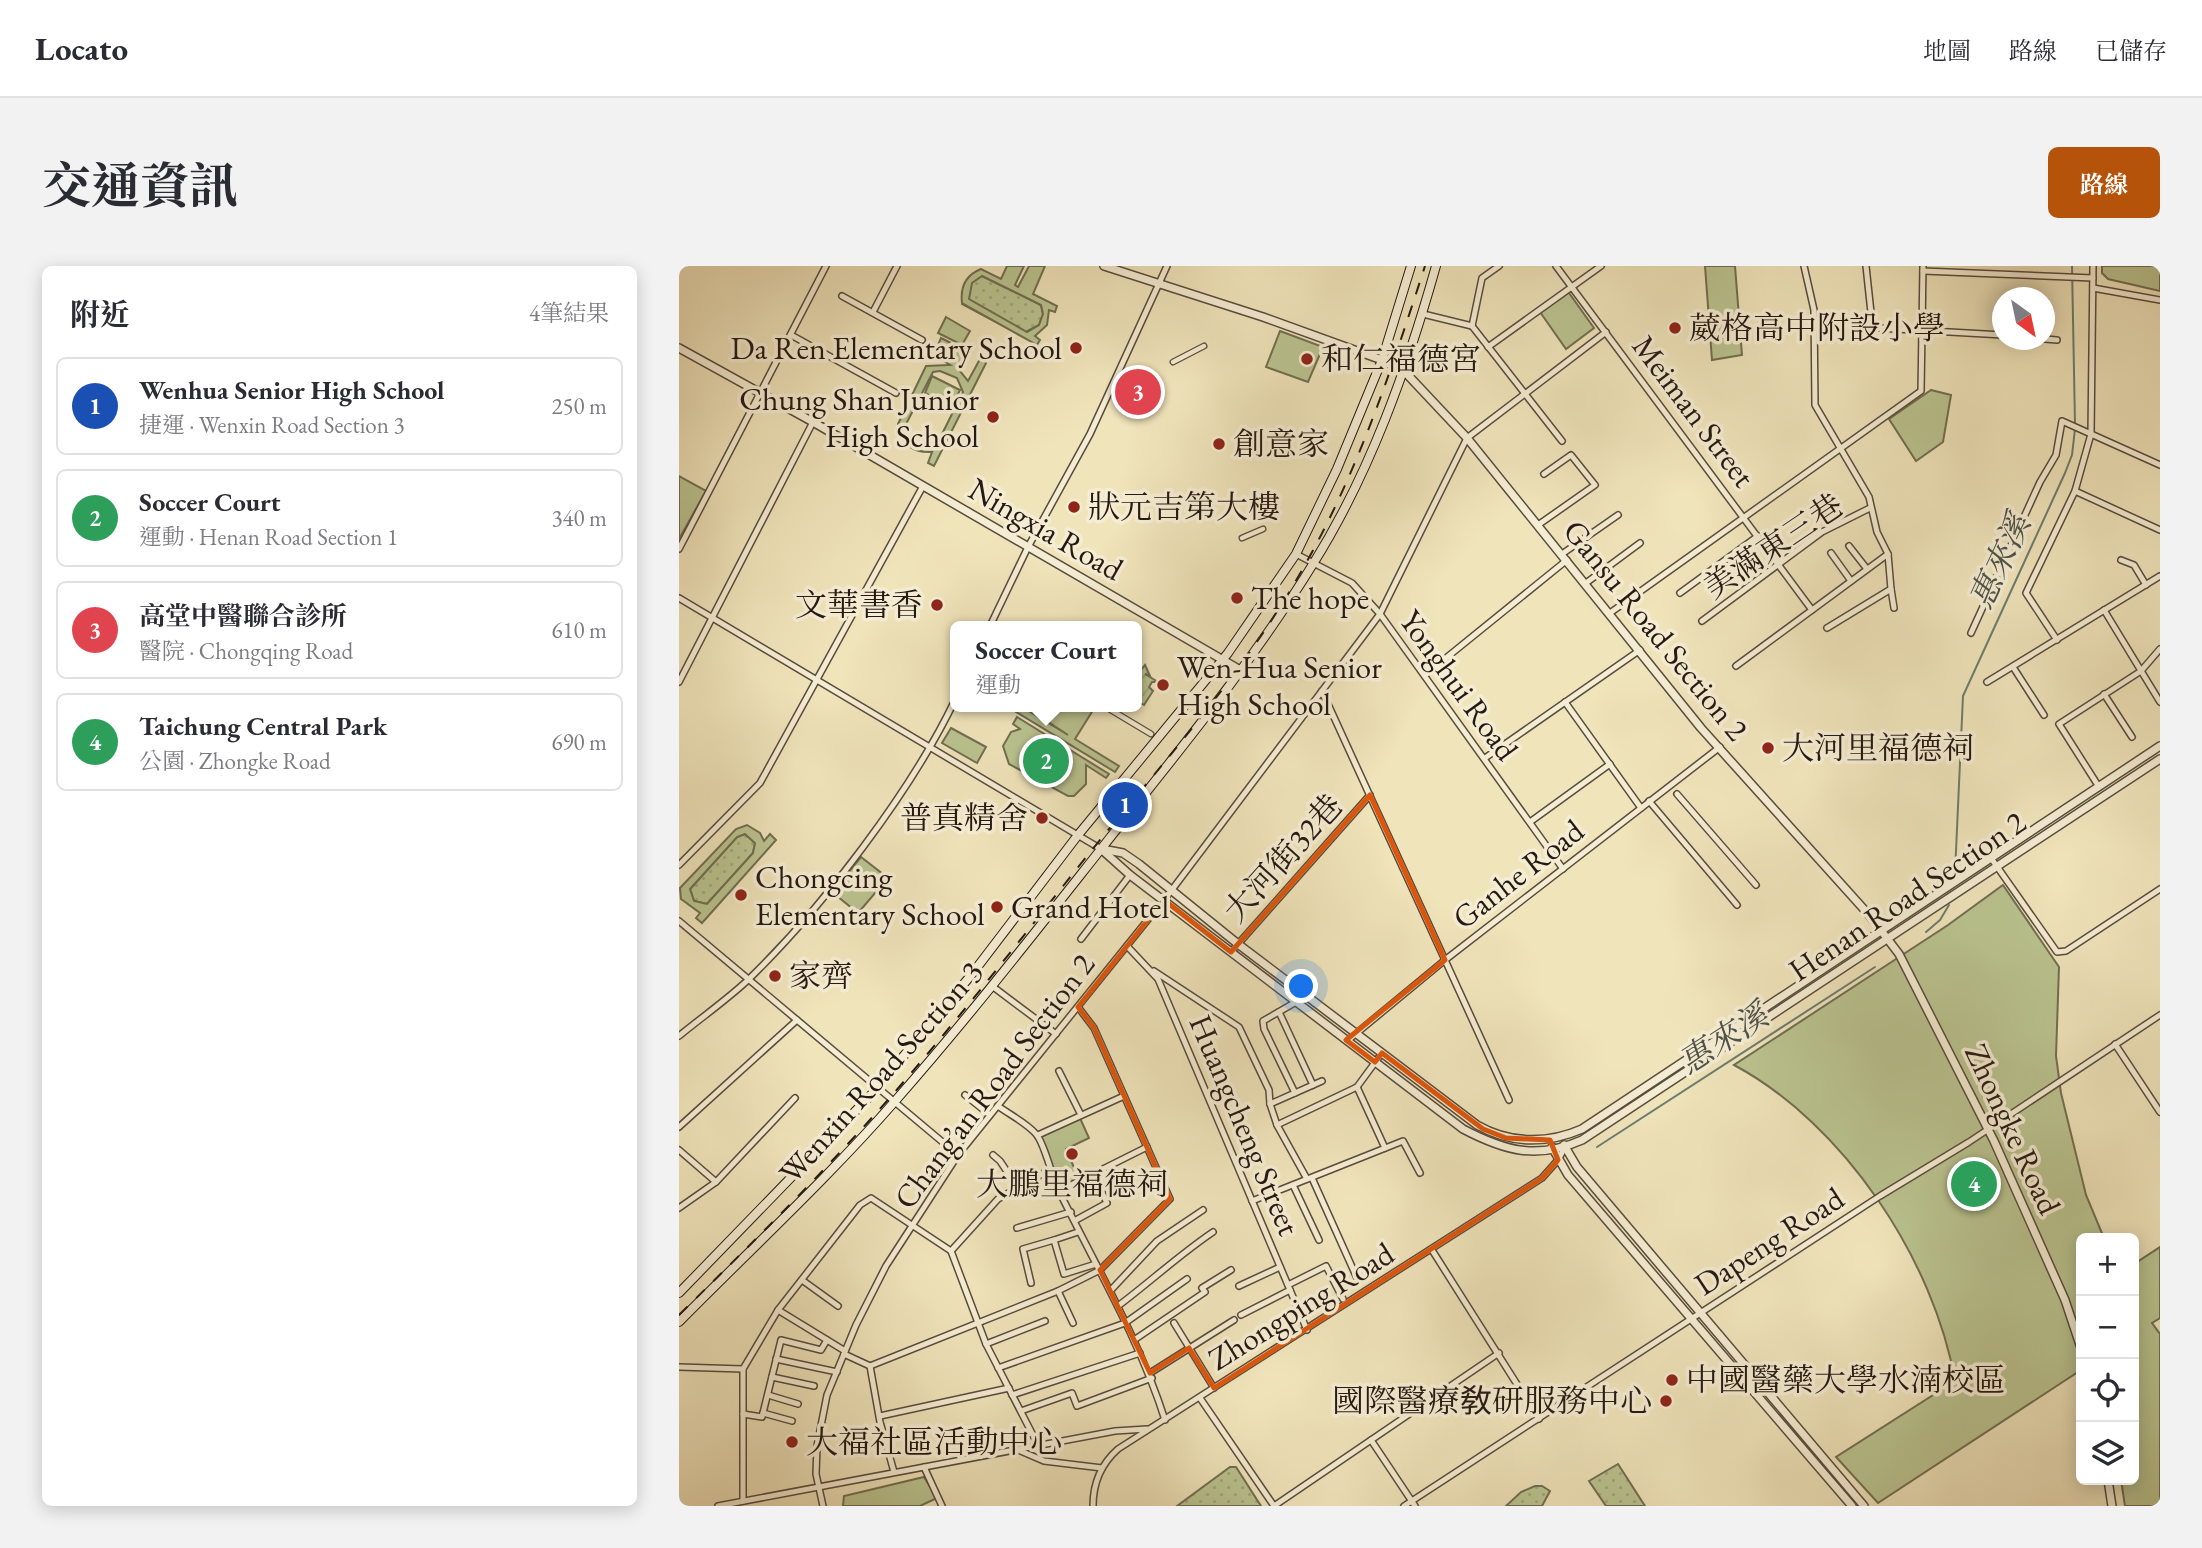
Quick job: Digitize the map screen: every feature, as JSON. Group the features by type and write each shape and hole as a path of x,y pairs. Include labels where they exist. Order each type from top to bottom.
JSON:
{"main road":[{"name":"Wenxin Road Section 3","path":"679,1293 808,1163 877,1087 972,974 1078,835 1222,660 1296,554 1338,469 1382,360 1411,266"},
{"name":"Wenxin Road Section 3","path":"679,1322 895,1102 992,986 1242,671 1315,562 1360,477 1404,371 1436,266"}],"street":[{"path":"679,549 826,266"},
{"path":"873,312 897,266"},
{"path":"992,621 1028,547 1090,434 1162,282 1167,266"},
{"path":"1472,326 1482,278 1499,266"},
{"name":"Meiman Street","path":"1556,266 1812,610"},
{"path":"1488,347 1601,266"},
{"path":"1804,266 1814,310 1815,405 1869,497 1870,508 1888,554 1893,608"},
{"path":"1867,266 1872,322 1878,328 1992,334"},
{"path":"2057,640 2026,593 2074,491 2091,434 2093,288 2090,278 2093,266"},
{"name":"Gansu Road Section 2","path":"1109,267 1162,282 1382,360 1404,371 1467,438 1641,650 1700,728 1720,747 1888,938"},
{"path":"1611,613 1921,391 1923,268 2090,278"},
{"path":"2093,288 2160,300"},
{"path":"842,296 922,340"},
{"path":"1423,314 1472,326 1562,441"},
{"path":"1467,438 1606,332"},
{"path":"791,335 896,393"},
{"path":"1173,362 1204,346"},
{"name":"Ningxia Road","path":"679,348 813,422 1242,671"},
{"path":"1971,633 2040,482 2056,455 2062,421 2160,465"},
{"path":"679,682 813,422"},
{"name":"Chang’an Road Section 2","path":"823,1506 818,1487 817,1446 820,1422 844,1352 886,1266 958,1155 1164,900 1380,614 1467,438"},
{"path":"1538,525 1595,485 1571,455 1544,474"},
{"path":"679,865 760,783 819,680 923,486"},
{"path":"2074,491 2160,530"},
{"name":"美滿東三巷","path":"1702,621 1822,532 1870,508"},
{"path":"1425,675 1564,557 1618,515"},
{"path":"1242,538 1263,529"},
{"path":"1680,593 1758,536"},
{"path":"1586,583 1640,543"},
{"path":"1849,546 1867,569"},
{"path":"1831,553 1851,581"},
{"name":"Yonghui Road","path":"1296,554 1352,583 1380,614 1563,869"},
{"path":"1737,666 1888,554"},
{"path":"2121,560 2134,565 2146,584"},
{"path":"1987,682 2160,576"},
{"path":"1827,628 1891,589"},
{"path":"679,598 1101,849"},
{"path":"2104,610 2160,702"},
{"path":"2099,787 2059,724 2141,671 2160,649"},
{"path":"1485,758 1641,650"},
{"path":"2013,667 2043,715"},
{"path":"1322,691 1509,1100"},
{"path":"2104,694 2132,737"},
{"path":"1565,702 1641,808"},
{"path":"679,1036 749,979 795,932 893,804 950,709"},
{"path":"1114,712 1151,734"},
{"name":"Ganhe Road","path":"1347,1041 1445,960 1720,747"},
{"name":"Henan Road Section 2","path":"1101,849 1130,875 1477,1138 1501,1149 1525,1152 1565,1147 1582,1140 1888,938 2099,787 2159,752"},
{"name":"Henan Road Section 2","path":"1101,849 1123,853 1238,944 1483,1129 1506,1138 1549,1140 1582,1129 1688,1061 1881,929 1993,862 2159,752"},
{"path":"1530,822 1610,764"},
{"path":"1677,794 1756,885"},
{"name":"大河街32巷","path":"1231,952 1370,795"},
{"path":"1649,802 1737,905"},
{"path":"1993,862 2054,950 2059,952 2066,951 2160,889"},
{"path":"1081,939 1130,875"},
{"path":"679,921 958,1155"},
{"name":"Zhongke Road","path":"1888,938 1899,954 1988,1129 2065,1300 2076,1333"},
{"name":"Huangcheng Street","path":"1127,946 1158,979 1307,1330"},
{"path":"1148,966 1239,1027 1269,1090 1270,1104 1277,1125 1310,1178 1357,1278"},
{"path":"992,986 1056,1034"},
{"path":"1296,1002 1263,1021 1263,1029 1296,1093"},
{"path":"778,1310 870,1366 1058,1291 1098,1267 1170,1199 1094,1028 1078,1007"},
{"path":"1279,1012 1313,1085"},
{"name":"Dapeng Road","path":"1404,1506 1413,1503 1695,1316 1988,1129 2160,1015"},
{"path":"679,1127 797,1020"},
{"path":"2115,1044 2160,1112"},
{"path":"1277,1125 1357,1087 1382,1053"},
{"path":"1059,1071 1081,1115"},
{"path":"1270,1104 1322,1081"},
{"path":"1357,1087 1385,1148"},
{"path":"965,1095 990,1115"},
{"path":"1038,1135 1124,1096"},
{"path":"679,1208 716,1182 795,1098"},
{"path":"998,1106 1038,1135 1049,1171 1076,1220 1078,1232 1111,1290 1151,1376 1165,1420"},
{"path":"1561,1138 1577,1167 1695,1316 1852,1506"},
{"path":"1549,1140 1558,1160 1572,1180 1864,1506"},
{"path":"1252,1201 1403,1141 1420,1173"},
{"path":"1059,1191 1147,1147"},
{"name":"Zhongping Road","path":"1102,1468 1118,1449 1542,1178 1558,1160 1565,1147"},
{"path":"679,1150 716,1182"},
{"path":"993,1156 1000,1161 1018,1188"},
{"path":"951,1251 998,1199 1049,1171"},
{"path":"1076,1220 1107,1203 1093,1174"},
{"path":"1293,1185 1319,1240"},
{"path":"743,1501 743,1369 778,1310 860,1205 871,1198 951,1251 977,1324 1038,1445"},
{"path":"1111,1290 1157,1241 1202,1210"},
{"path":"1017,1228 1071,1212"},
{"path":"1031,1283 1023,1248 1078,1232"},
{"path":"1118,1306 1164,1272 1177,1256 1213,1233"},
{"path":"1053,1240 1064,1274 1098,1267"},
{"path":"1432,1250 1539,1419"},
{"path":"1241,1315 1326,1266 1343,1299"},
{"path":"1239,1286 1280,1267"},
{"path":"1134,1340 1205,1292 1202,1288 1230,1270"},
{"path":"999,1368 1125,1323 1187,1279"},
{"path":"802,1280 838,1306"},
{"path":"1058,1291 1073,1324"},
{"path":"1065,1378 1077,1406 1151,1376 1234,1320"},
{"path":"986,1344 1045,1321"},
{"path":"1174,1323 1215,1388"},
{"path":"743,1414 762,1416 781,1339 821,1350 827,1340"},
{"path":"1012,1395 1140,1353"},
{"path":"1200,1398 1274,1506 1499,1353"},
{"path":"776,1359 837,1372"},
{"path":"870,1366 894,1472"},
{"path":"679,1367 743,1369"},
{"path":"772,1377 814,1386"},
{"path":"880,1416 1009,1388"},
{"path":"1021,1411 1072,1393"},
{"path":"768,1395 798,1404"},
{"path":"763,1413 792,1421"},
{"path":"721,1506 1115,1431 1150,1429"},
{"path":"1371,1440 1413,1503"},
{"path":"1016,1449 1044,1461 1102,1468 1095,1485 1093,1506"},
{"path":"924,1467 942,1506"},
{"path":"2109,1485 2112,1506"}],"highlighted area":[{"path":"1370,795 1445,960 1346,1040 1375,1062 1382,1053 1483,1129 1506,1138 1550,1140 1558,1160 1542,1178 1214,1388 1189,1348 1150,1373 1100,1270 1170,1199 1094,1028 1078,1007 1164,900 1231,952"}],"green space":[{"path":"1007,266 1024,266 1015,285 1018,287 1029,266 1045,266 1033,294 1057,306 1055,312 1049,310 1047,325 1035,336 1040,340 1037,345 962,303 965,282 971,275 981,269 1001,279","holes":["982,276 1041,305 1043,314 1039,325 1027,332 969,299 972,283"]},
{"path":"1705,266 1735,266 1742,355 1712,360"},
{"path":"2102,266 2160,266 2160,291 2108,279 2102,273"},
{"path":"982,276 1041,305 1043,314 1039,325 1020,335 962,304 966,285"},
{"path":"1563,292 1569,293 1594,328 1566,349 1540,312"},
{"path":"946,317 970,331 962,345 938,333"},
{"path":"1280,331 1323,347 1308,382 1266,367"},
{"path":"941,338 969,352 959,370 968,381 980,359 986,363 934,466 928,463 932,452 919,451 909,446 901,437 898,424 926,366 950,365 934,355","holes":["940,371 957,378 963,392 938,442 919,445 909,437 905,426 933,372"]},
{"path":"932,376 960,390 952,407 925,393"},
{"path":"1931,390 1951,395 1943,442 1916,461 1889,419"},
{"path":"679,476 706,491 679,539"},
{"path":"1145,665 1150,676 1145,674 1158,682 1152,682 1149,687 1153,691 1144,705 1142,704 1142,669"},
{"path":"1016,712 1030,712 1068,735 1034,712 1092,712 1075,739 1119,766 1115,772"},
{"path":"1017,717 1109,774 1106,778 1086,765 1086,784 1074,796 1068,796 1009,764 1003,746 1011,732 1020,729 1013,724"},
{"path":"951,728 986,747 977,763 942,743"},
{"path":"747,825 760,833 764,841 770,834 776,840 702,923 696,918 700,913 681,899 680,888 736,829","holes":["745,834 755,843 753,853 707,904 694,901 690,889 737,837"]},
{"path":"745,834 755,843 753,853 707,904 694,901 690,889 737,837"},
{"path":"861,857 888,878 858,913 832,892"},
{"path":"2003,885 2059,967 2056,1056 2061,1093 2086,1195 2102,1233 2076,1233 2076,1373 1878,1503 1836,1457 1955,1381 1944,1335 1927,1289 1905,1243 1878,1200 1847,1159 1812,1122 1774,1091 1734,1065 1948,925"},
{"path":"1080,1118 1089,1138 1066,1149 1079,1179 1060,1188 1040,1137"},
{"path":"2160,1247 2160,1318 2152,1323 2160,1334 2160,1506 2125,1506 2122,1485 2139,1485 2139,1261"},
{"path":"1618,1464 1645,1506 1606,1506 1589,1481"},
{"path":"1230,1467 1236,1467 1261,1506 1177,1506"},
{"path":"924,1477 937,1498 920,1506 843,1506 844,1496"},
{"path":"1542,1486 1550,1491 1542,1506 1506,1506 1521,1492"}],"waterway":[{"name":"惠來溪","path":"2072,266 2075,424"},
{"name":"惠來溪","path":"1955,873 1963,696 2065,473 2072,455 2075,429"},
{"name":"惠來溪","path":"1926,932 1940,920 1949,905"},
{"name":"惠來溪","path":"1597,1147 1875,967"}],"railway":[{"path":"679,1315 814,1180 918,1065 1233,676 1306,563 1342,491 1387,380 1425,266"}],"place":[{"name":"葳格高中附設小學","path":"1675,328"},
{"name":"Da Ren Elementary School","path":"1076,348"},
{"name":"和仁福德宮","path":"1307,359"},
{"name":"高堂中醫聯合診所","path":"1138,392"},
{"name":"Chung Shan Junior High School","path":"993,417"},
{"name":"創意家","path":"1219,444"},
{"name":"狀元吉第大樓","path":"1074,507"},
{"name":"The hope","path":"1237,598"},
{"name":"文華書香","path":"937,605"},
{"name":"Wen-Hua Senior High School","path":"1163,685"},
{"name":"大河里福德祠","path":"1768,748"},
{"name":"Soccer Court","path":"1046,761"},
{"name":"Wenhua Senior High School","path":"1125,805"},
{"name":"普真精舍","path":"1042,818"},
{"name":"Chongcing Elementary School","path":"741,895"},
{"name":"Grand Hotel","path":"997,907"},
{"name":"家齊","path":"775,976"},
{"name":"大鵬里福德祠","path":"1072,1154"},
{"name":"Taichung Central Park","path":"1974,1184"},
{"name":"中國醫藥大學水湳校區","path":"1672,1380"},
{"name":"國際醫療敎研服務中心","path":"1666,1401"},
{"name":"大福社區活動中心","path":"792,1442"}]}
